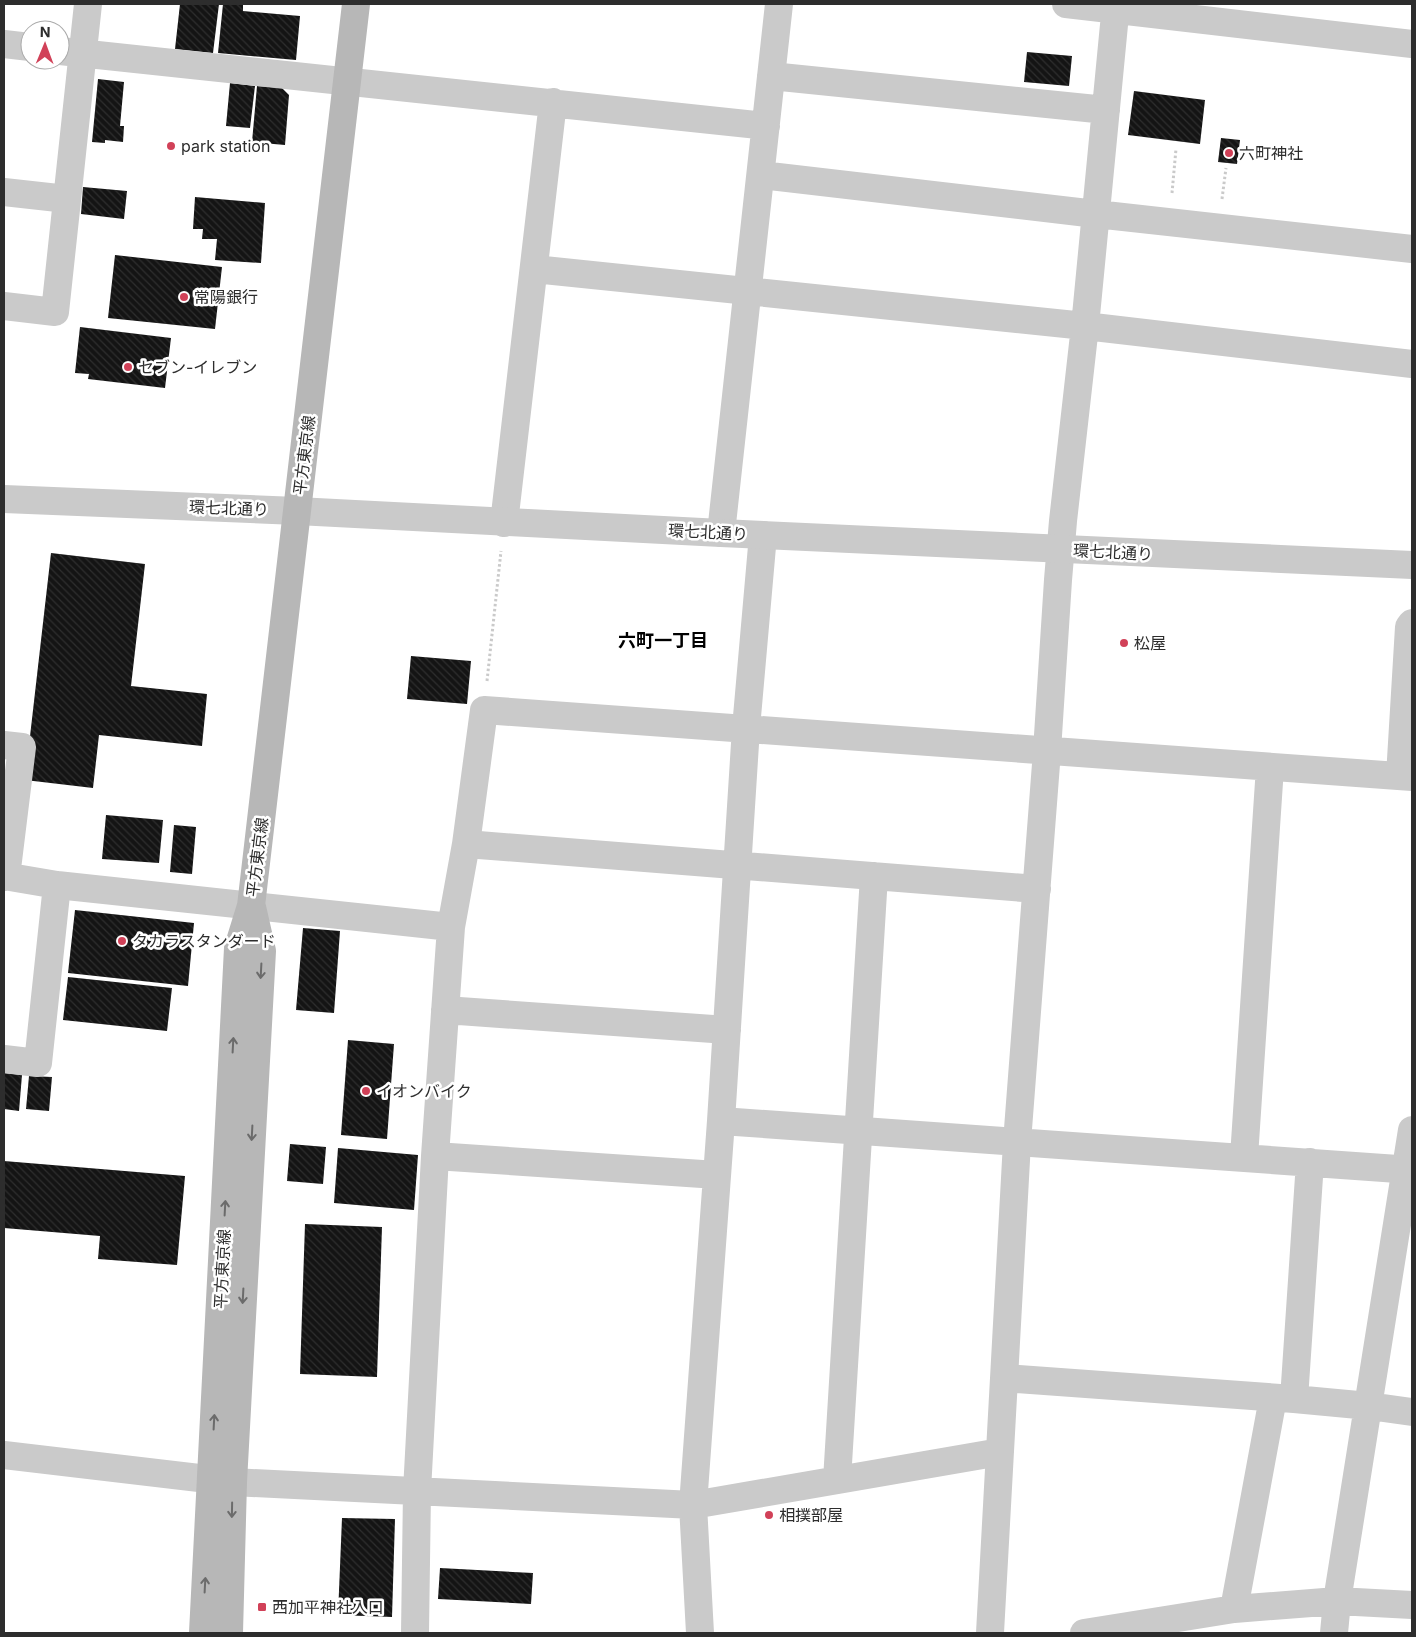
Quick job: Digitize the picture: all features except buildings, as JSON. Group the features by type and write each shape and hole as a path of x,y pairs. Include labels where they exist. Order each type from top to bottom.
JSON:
{"main road":[{"name":"平方東京線","path":"203,1633 222,1480 262,951 252,906 356,4"},
{"name":"平方東京線","path":"222,1480 230,1633"}],"street":[{"path":"4,306 55,312 67,200 71,52 88,4"},
{"path":"721,533 779,4"},
{"path":"1066,4 1116,7 1412,44"},
{"path":"990,1633 1018,1142 1061,550 1116,7"},
{"path":"4,44 20,46"},
{"path":"71,52 766,126"},
{"path":"771,76 1106,110"},
{"path":"504,523 553,102"},
{"path":"761,175 1412,249"},
{"path":"4,192 67,200"},
{"path":"534,268 1085,326 1412,364"},
{"name":"環七北通り","path":"4,499 297,511 1061,550 1412,565"},
{"path":"700,1633 693,1505 721,1121 746,728 763,535"},
{"path":"415,1633 417,1491 435,1156 451,927 466,844 484,710 1270,768 1406,776 1408,627 1412,623"},
{"path":"4,745 22,747 5,876 57,885 451,927"},
{"path":"1244,1157 1270,768"},
{"path":"466,844 1037,889"},
{"path":"837,1480 874,876"},
{"path":"4,1059 38,1064 57,885"},
{"path":"445,1010 727,1030"},
{"path":"721,1121 1409,1169"},
{"path":"1334,1633 1337,1601 1409,1169 1412,1130"},
{"path":"435,1156 717,1175"},
{"path":"1234,1609 1283,1398 1310,1162"},
{"path":"1004,1378 1283,1398 1412,1412"},
{"path":"4,1455 222,1480 693,1505 1000,1452"},
{"path":"1084,1633 1135,1630 1234,1609 1337,1601 1412,1605"}],"path":[{"path":"1176,149 1172,201 1190,203 1187,224"},
{"path":"484,710 504,523"}],"place":[{"name":"park station","path":"171,146"},
{"name":"六町神社","path":"1229,153"},
{"name":"常陽銀行","path":"184,297"},
{"name":"セブン-イレブン","path":"128,367"},
{"name":"松屋","path":"1124,643"},
{"name":"タカラスタンダード","path":"122,941"},
{"name":"イオンバイク","path":"366,1091"},
{"name":"相撲部屋","path":"769,1515"},
{"name":"西加平神社入口","path":"262,1607"}],"district":[{"name":"六町一丁目","path":"663,640"}]}
